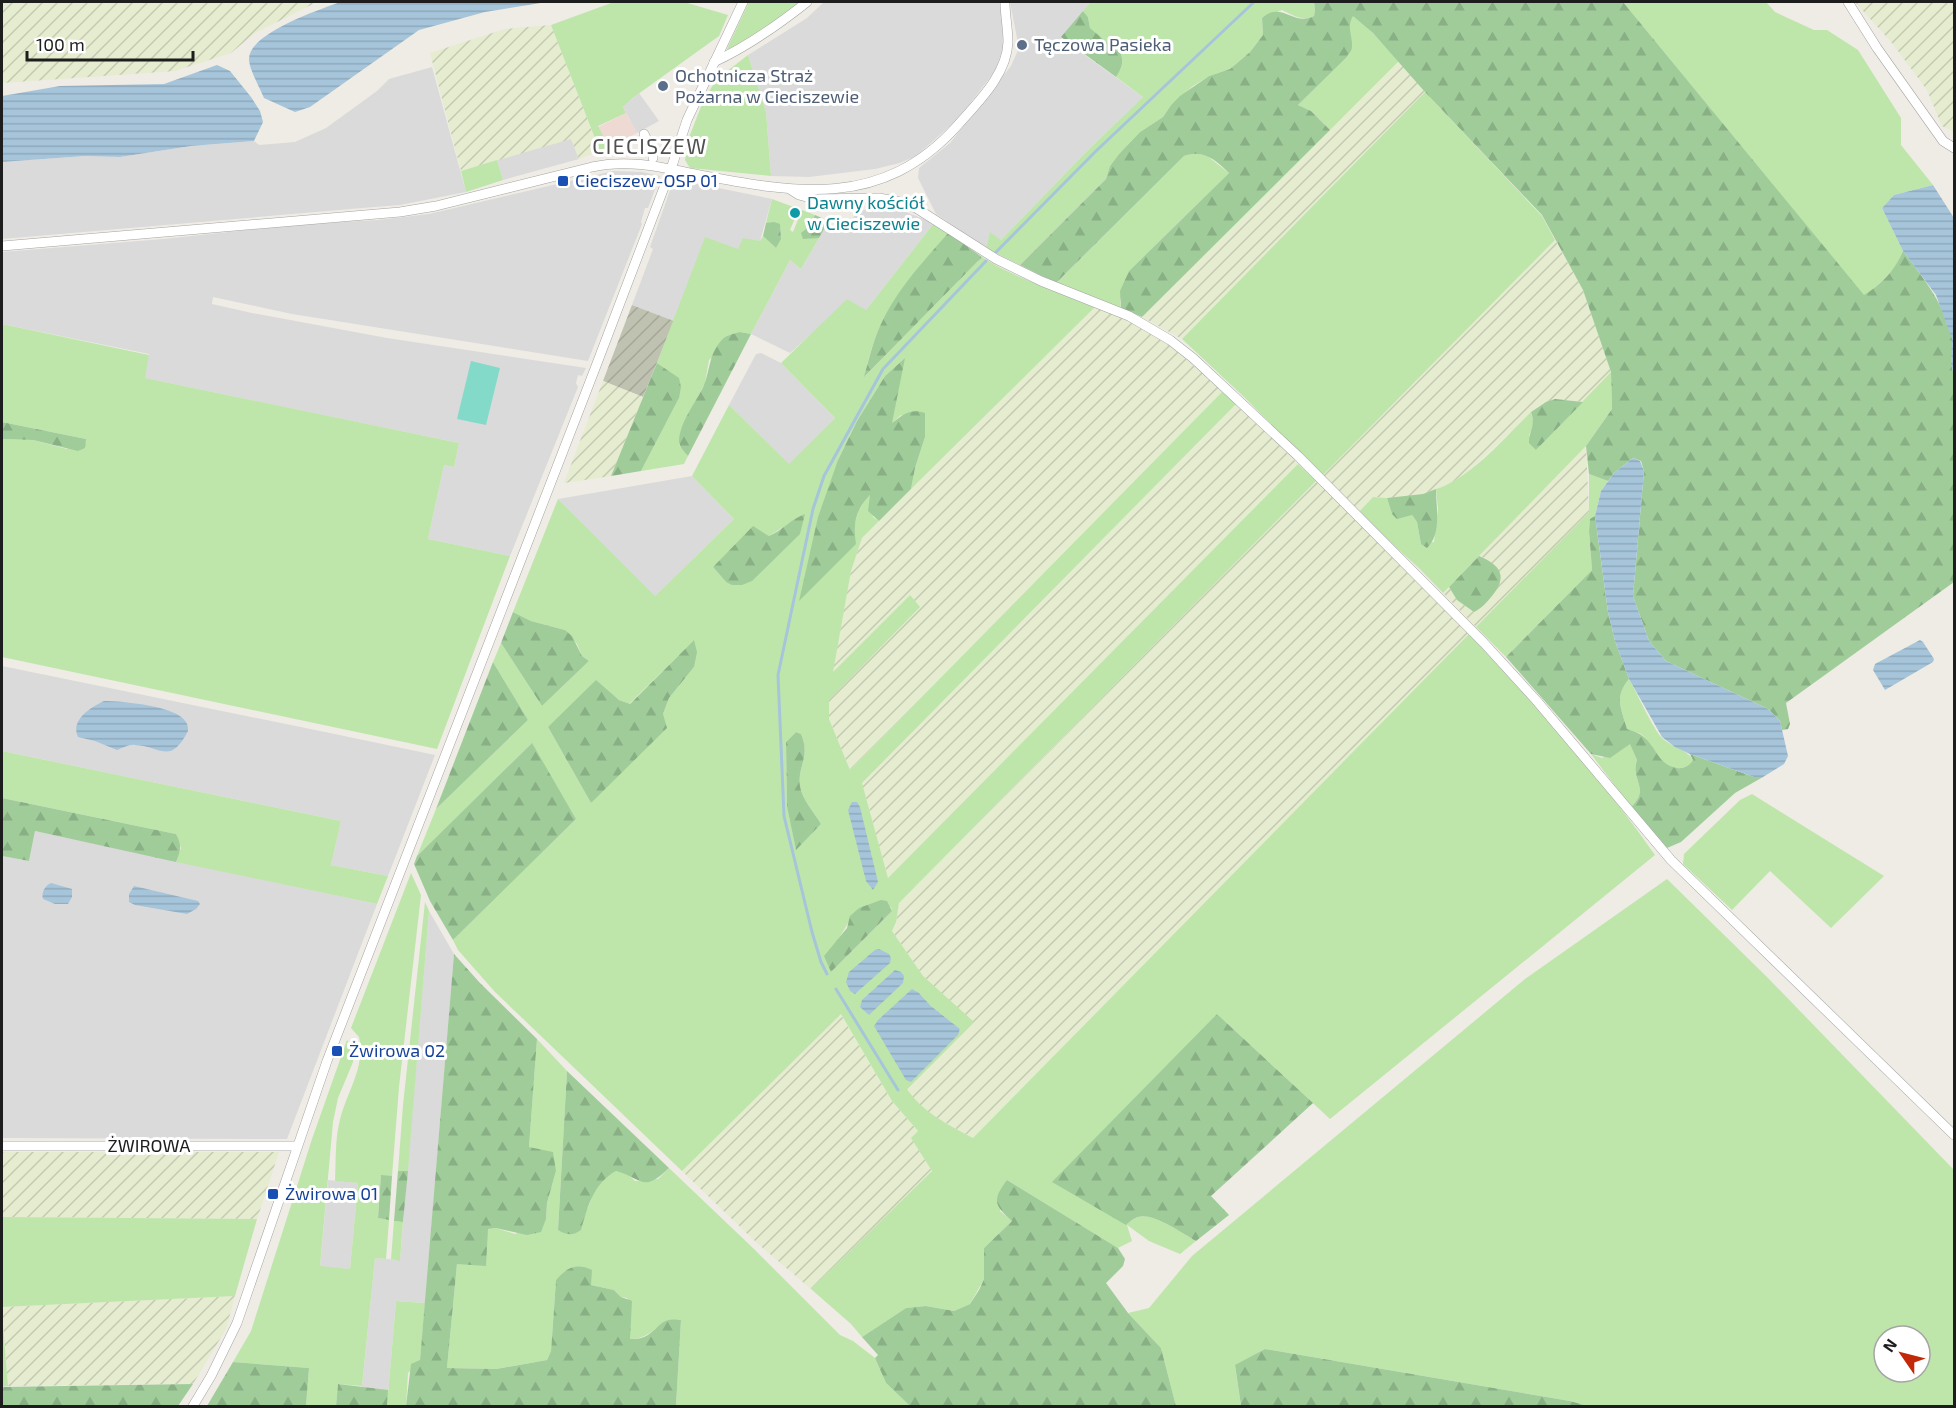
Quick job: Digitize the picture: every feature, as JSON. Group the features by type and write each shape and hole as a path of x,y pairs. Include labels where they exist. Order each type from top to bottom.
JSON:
{"street":[{"path":"193,1407 212,1376 237,1323 296,1146 331,1050 671,169 687,120 743,2"},
{"path":"714,62 749,43 807,2"},
{"path":"2,246 400,212 436,206 607,164 637,164 791,190 815,191 856,185 878,179 915,163 938,145 975,105 1002,68 1008,42 1005,2"},
{"path":"1848,2 1877,48 1943,141 1954,148"},
{"path":"644,134 653,158"},
{"path":"791,190 814,199 879,198 916,208 996,259 1041,281 1129,316 1170,340 1193,358 1298,456 1484,643 1536,700 1671,860 1954,1135"},
{"name":"ŻWIROWA","path":"2,1146 296,1146"}],"shaded area":[{"path":"2,2 317,2 255,33 231,53 175,71 2,83"},
{"path":"340,2 547,2 485,12 419,30 310,107 295,112 264,98 249,63 252,49 272,32"},
{"path":"824,2 1002,2 1003,49 995,71 958,119 916,156 900,163 875,169 809,177 771,176 766,112 748,55 807,18"},
{"path":"1010,2 1091,2 1061,38 1143,97 1000,241 990,233 986,248 936,214 918,178 919,168 950,143 1011,66 1019,48"},
{"path":"1855,2 1954,2 1954,132 1942,126 1927,90 1892,43"},
{"path":"551,25 600,151 579,159 571,139 461,171 430,53 505,29"},
{"path":"1399,61 1425,92 1182,339 1142,317"},
{"path":"217,65 230,71 260,111 263,122 254,141 191,146 120,157 85,156 2,162 2,96 60,86 164,84"},
{"path":"432,67 466,192 400,205 2,239 2,162 85,156 120,157 191,146 254,141 259,145 295,142 326,128 377,91 389,79"},
{"path":"639,93 659,121 637,133 623,107"},
{"path":"626,113 637,133 609,147 598,127"},
{"path":"571,138 579,159 503,180 497,160"},
{"path":"613,171 642,172 660,176 648,208 645,208 642,224 588,361 292,314 213,297 212,304 252,313 387,338 586,368 582,376 578,375 576,383 578,387 510,556 428,539 444,465 454,467 459,443 144,378 149,354 2,324 2,252 429,214"},
{"path":"674,179 772,199 760,241 738,250 705,238 674,321 632,305 653,249 650,247"},
{"path":"1933,185 1954,218 1954,374 1951,365 1952,339 1936,295 1903,251 1882,208 1894,195"},
{"path":"876,203 882,203 882,206 893,207 934,223 866,310 817,329 790,353 751,334 790,260 801,269 829,221 830,225 842,233 858,211 865,210"},
{"path":"1555,240 1583,290 1611,372 1584,402 1567,400 1546,402 1537,407 1469,471 1448,485 1423,494 1395,498 1373,497 1358,513 1322,476"},
{"path":"632,305 674,321 643,397 603,381"},
{"path":"1096,306 1143,328 1173,348 1223,391 850,770 829,719 828,700 919,607 910,595 832,673 851,571 862,538"},
{"path":"761,353 781,363 835,418 789,465 729,405 756,354"},
{"path":"471,361 500,368 486,425 457,419"},
{"path":"603,381 643,397 611,476 564,483"},
{"path":"1237,403 1298,464 888,878 862,783"},
{"path":"1586,446 1589,512 1476,627 1443,593 1449,587 1457,600 1474,612 1487,559 1479,556"},
{"path":"1633,458 1640,461 1644,471 1633,596 1649,641 1666,661 1768,709 1780,721 1788,756 1784,764 1763,777 1754,777 1675,747 1662,737 1629,679 1615,641 1608,612 1595,516 1601,491 1614,473"},
{"path":"692,476 734,519 654,597 558,499"},
{"path":"1316,481 1469,634 973,1138 931,1115 915,1101 907,1089 937,990 923,976 892,931 899,903"},
{"path":"1920,640 1934,659 1933,662 1885,690 1873,670 1875,664"},
{"path":"2,666 435,755 388,876 331,865 341,821 2,751"},
{"path":"104,701 161,708 181,717 188,725 188,731 182,742 170,751 133,745 117,750 78,737 76,731 79,720 93,707"},
{"path":"852,802 857,802 860,807 878,882 873,890 866,881 848,810"},
{"path":"35,831 377,904 287,1139 2,1138 2,856 29,861"},
{"path":"51,883 72,889 72,897 68,904 55,904 43,899 44,890"},
{"path":"134,886 198,901 200,904 187,914 135,905 129,902 129,894"},
{"path":"429,911 454,954 425,1303 396,1301 387,1406 360,1406 375,1258 400,1260"},
{"path":"879,949 889,954 890,963 855,994 850,991 846,982 849,972"},
{"path":"895,970 904,976 903,983 869,1015 860,1007 862,1000"},
{"path":"912,989 960,1029 958,1035 911,1082 906,1080 874,1026"},
{"path":"840,1013 892,1101 918,1131 912,1139 932,1171 811,1289 757,1243 682,1171"},
{"path":"2,1152 279,1152 257,1219 2,1217"},
{"path":"328,1180 358,1183 350,1269 320,1267"},
{"path":"235,1296 226,1329 193,1384 8,1386 2,1307"}],"green space":[{"path":"614,2 684,2 728,15 719,36 634,97 623,107 626,113 598,126 609,147 600,151 551,25"},
{"path":"749,2 801,2 766,28 731,50 727,49"},
{"path":"1091,2 1314,2 1315,10 1314,16 1310,18 1298,17 1282,10 1262,18 1263,35 1250,52 1230,69 1209,76 1193,86 1171,105 1163,117 1140,132 1110,166 1106,179 1020,265 986,248 990,232 1001,240 1143,97 1116,77 1122,66 1121,54 1090,28 1088,17 1083,11"},
{"path":"1314,2 1623,2 1864,295 1887,276 1903,251 1932,291 1948,324 1953,342 1954,582 1786,703 1790,724 1788,729 1782,730 1780,721 1768,709 1666,661 1649,641 1633,596 1644,471 1641,461 1633,458 1614,473 1608,481 1589,474 1586,446 1612,409 1611,372 1583,290 1542,215 1425,92 1373,33 1353,16 1350,24 1352,48 1347,57 1298,105 1311,111 1330,130 1142,317 1121,308 1120,291 1129,271 1229,173 1209,157 1197,154 1184,156 1056,283 1020,265 1106,179 1110,166 1140,132 1163,117 1180,96 1209,76 1230,69 1250,52 1263,35 1262,18 1269,13 1282,12 1307,19 1314,16"},
{"path":"1623,2 1766,2 1775,12 1814,30 1827,30 1858,50 1901,118 1901,145 1933,185 1894,195 1882,208 1903,251 1892,271 1882,281 1864,296"},
{"path":"1083,11 1088,17 1090,28 1121,54 1122,66 1116,77 1061,37"},
{"path":"1353,15 1399,61 1330,130 1311,111 1298,105 1348,56 1352,47 1349,28"},
{"path":"748,55 766,112 771,176 690,168 685,160 688,140 704,99 717,79"},
{"path":"1425,92 1542,216 1555,240 1322,476 1244,397 1182,339"},
{"path":"1192,153 1206,155 1229,173 1129,271 1120,301 1121,308 1056,283 1184,156"},
{"path":"497,160 503,180 466,192 461,171"},
{"path":"772,199 799,209 790,230 793,232 802,210 815,215 803,231 807,239 819,238 801,269 790,260 751,334 740,332 709,360 705,383 681,430 679,445 688,456 684,464 641,471 679,398 678,378 657,363 705,237 738,249 743,238 760,241 763,236 776,248 781,237 780,227 766,223"},
{"path":"815,215 829,221 819,238 803,239 801,233 809,226"},
{"path":"766,223 780,224 781,239 776,248 763,236"},
{"path":"934,223 948,233 908,282 886,316 870,354 865,376 982,257 1023,278 1096,306 911,489 925,437 901,415 891,424 904,359 885,376 857,421 838,460 855,544 857,517 862,505 871,494 873,517 879,521 862,538 851,571 833,672 910,595 920,607 829,700 829,719 850,770 1223,391 1237,403 862,783 888,878 1298,464 1316,481 899,903 892,931 923,976 974,1022 907,1089 937,1118 973,1138 1469,634 1566,741 1655,855 1330,1119 1217,1014 1111,1215 1126,1224 1138,1217 1152,1218 1168,1224 1196,1241 1180,1254 1149,1241 1127,1225 1132,1241 1118,1248 1007,1180 1000,1211 1012,1221 984,1248 984,1279 970,1304 954,1311 926,1306 906,1308 862,1337 851,1324 811,1289 932,1171 911,1138 918,1131 892,1101 841,1014 682,1171 495,992 458,950 453,940 576,819 531,744 417,856 436,809 528,720 493,662 501,643 542,706 589,661 582,656 577,644 565,630 531,621 513,612 558,499 655,596 734,519 692,476 729,405 789,464 835,418 781,363 847,299 866,310","holes":["753,527 769,536 783,527 726,582 713,567","693,641 694,667 669,698 663,714 591,803 548,727 600,685 619,700 629,704","796,732 801,734 805,750 800,773 801,791 821,824 796,849 787,807 786,742","891,907 892,911 831,972 839,938 850,920","919,993 931,1006 960,1029 959,1032 875,1024"]},
{"path":"948,233 982,257 864,377 876,337 887,311 911,276"},
{"path":"2,324 149,355 145,378 459,443 454,467 444,465 428,539 510,556 437,749 2,657 2,439 33,440 67,449 86,439 2,422"},
{"path":"740,332 751,334 688,456 679,443 682,426 704,385 716,347 724,338"},
{"path":"905,358 892,423 911,412 925,413 925,437 911,489 879,521 868,511 870,495 861,506 856,518 856,544 799,601 818,517 838,460 857,421 885,376"},
{"path":"657,363 679,378 681,387 679,398 641,471 611,476"},
{"path":"1611,372 1612,409 1586,446 1443,593 1358,513 1373,497 1387,498 1392,514 1412,515 1417,522 1421,544 1434,542 1438,509 1436,489 1449,484 1474,467 1531,412 1534,426 1529,435 1536,450"},
{"path":"1555,399 1583,402 1536,450 1529,443 1533,425 1531,412"},
{"path":"2,422 86,439 85,448 78,451 33,440 2,439"},
{"path":"1589,474 1608,481 1601,491 1595,516 1590,520 1592,570 1506,657 1476,627 1589,512"},
{"path":"1436,489 1435,536 1427,548 1421,544 1417,522 1412,515 1397,519 1392,514 1387,498 1423,494"},
{"path":"805,514 800,534 752,581 742,585 732,585 726,582 713,567 753,526 769,536"},
{"path":"1595,516 1608,612 1615,641 1629,679 1620,697 1627,729 1644,737 1662,760 1671,766 1680,768 1688,765 1693,760 1690,754 1754,777 1763,777 1735,793 1681,842 1667,848 1631,807 1637,800 1640,789 1636,774 1637,760 1630,744 1610,758 1591,754 1506,657 1592,570 1589,531 1590,519"},
{"path":"1479,556 1493,563 1501,577 1492,596 1474,612 1457,600 1449,587"},
{"path":"513,612 531,621 565,630 572,636 582,656 589,661 542,706 501,643"},
{"path":"694,640 697,652 694,667 669,698 663,714 667,728 591,803 548,727 596,680 619,700 630,704"},
{"path":"493,662 528,720 436,809"},
{"path":"1629,679 1658,733 1670,744 1687,753 1693,760 1688,765 1679,768 1664,763 1646,738 1627,729 1620,697"},
{"path":"796,732 801,734 805,749 800,773 801,791 821,824 796,850 787,807 786,742"},
{"path":"532,743 576,819 453,940 430,901 414,864 417,856"},
{"path":"1630,743 1637,760 1636,774 1640,789 1637,800 1631,807 1591,754 1602,758"},
{"path":"2,751 341,821 331,865 388,876 377,904 176,862 181,848 176,834 2,798"},
{"path":"1752,794 1884,876 1831,928 1770,871 1732,910 1683,864 1684,854 1740,800"},
{"path":"2,798 176,834 180,845 179,855 176,862 35,831 29,861 2,856"},
{"path":"411,873 421,895 399,1087 392,1176 381,1176 378,1218 389,1220 386,1259 375,1258 362,1386 338,1384 336,1406 306,1406 309,1368 233,1362 251,1331 312,1139 347,1040 354,1050 353,1062 338,1098 333,1122 320,1266 350,1269 358,1183 335,1181 339,1124 360,1060 359,1037 351,1028"},
{"path":"1667,879 1768,978 1954,1170 1954,1406 1588,1406 1265,1349 1235,1366 1241,1406 1176,1406 1161,1348 1128,1313 1149,1308 1192,1256 1525,979"},
{"path":"881,900 887,901 892,911 831,972 824,956 847,928 850,916 859,908"},
{"path":"425,902 429,911 408,1171 398,1171 403,1105"},
{"path":"454,954 537,1039 529,1147 553,1152 556,1171 541,1232 527,1235 496,1228 488,1229 486,1266 457,1264 447,1368 496,1369 547,1360 551,1351 556,1280 568,1269 582,1267 592,1270 591,1285 614,1290 621,1297 632,1301 630,1339 646,1336 666,1321 681,1320 676,1406 406,1406 411,1364 420,1360"},
{"path":"1217,1014 1313,1103 1211,1196 1229,1215 1196,1241 1168,1224 1144,1216 1126,1225 1052,1182"},
{"path":"537,1039 567,1071 558,1230 588,1208 595,1188 616,1171 628,1174 635,1181 658,1179 669,1168 840,1335 853,1341 875,1358 886,1383 910,1406 676,1406 681,1320 667,1321 646,1336 630,1339 627,1298 621,1297 614,1290 591,1285 573,1267 556,1280 551,1351 547,1360 496,1369 447,1368 457,1264 488,1229 496,1228 515,1234 546,1219 547,1203 556,1171 529,1147"},
{"path":"567,1071 669,1168 660,1176 647,1182 616,1171 608,1176 597,1189 589,1204 581,1230 570,1234 558,1230"},
{"path":"398,1171 408,1171 403,1222 394,1221"},
{"path":"381,1175 392,1176 389,1220 378,1218"},
{"path":"1007,1180 1118,1248 1125,1259 1123,1266 1106,1283 1128,1313 1161,1348 1176,1406 910,1406 886,1383 875,1358 878,1355 862,1337 906,1308 926,1306 954,1311 970,1304 984,1279 984,1248 1012,1221 997,1202 999,1193"},
{"path":"2,1217 257,1219 235,1296 2,1307"},
{"path":"394,1221 403,1222 400,1261 391,1259"},
{"path":"396,1301 425,1303 420,1361 408,1373 406,1406 387,1406"},
{"path":"2,1312 8,1386 2,1387"},
{"path":"1265,1349 1588,1406 1241,1406 1235,1365"},
{"path":"233,1362 309,1368 306,1406 207,1406"},
{"path":"193,1384 178,1406 2,1406 2,1387"},
{"path":"338,1384 388,1390 387,1406 336,1406"}],"waterway":[{"path":"996,252 1096,151 1254,2"},
{"path":"827,974 812,932 784,816 778,675 813,509 824,476 883,369 986,261"},
{"path":"836,989 898,1090"}],"place":[{"name":"Tęczowa Pasieka","path":"1022,45"},
{"name":"Ochotnicza Straż Pożarna w Cieciszewie","path":"663,86"},
{"name":"Cieciszew-OSP 01","path":"563,181"},
{"name":"Dawny kościół w Cieciszewie","path":"795,213"},
{"name":"Żwirowa 02","path":"337,1051"},
{"name":"Żwirowa 01","path":"273,1194"}],"district":[{"name":"CIECISZEW","path":"650,147"}]}
